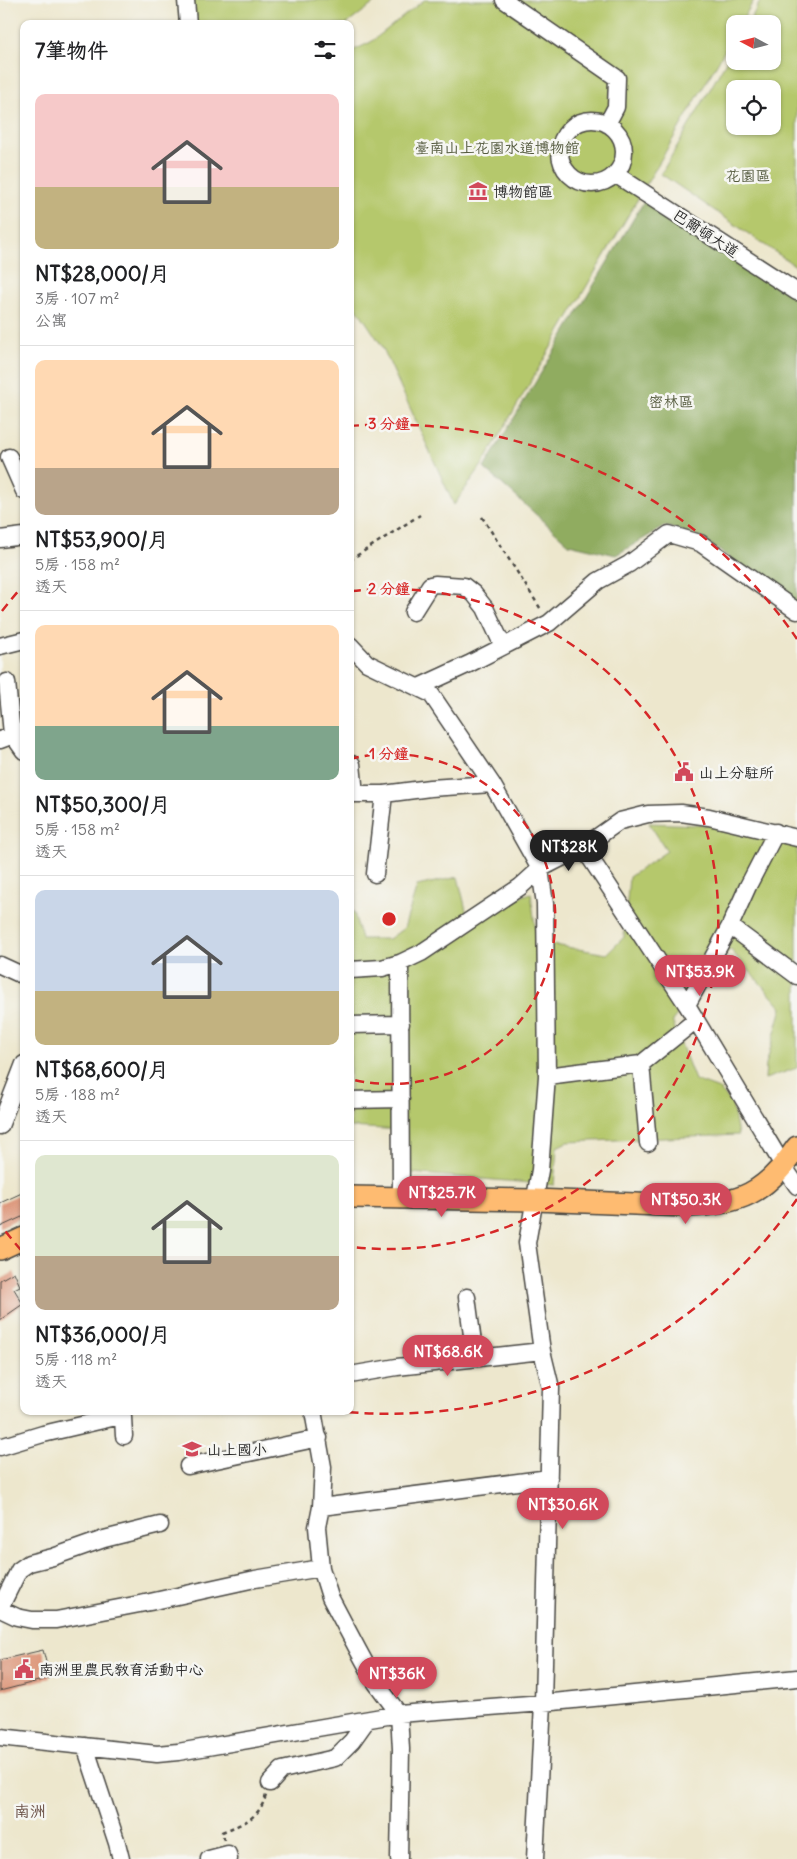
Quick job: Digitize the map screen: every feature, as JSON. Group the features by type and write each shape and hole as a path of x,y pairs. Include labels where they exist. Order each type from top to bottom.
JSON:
{"main road":[{"path":"354,1198 535,1200 685,1206 719,1204 739,1199 768,1183 784,1167 797,1147"},
{"path":"0,1249 20,1240"}],"street":[{"path":"186,0 188,20"},
{"path":"504,0 617,78 616,107 607,124"},
{"path":"591,121 607,124 619,136 623,160 615,174 601,183 584,183 577,180 565,169 560,153 564,137 575,125 591,121"},
{"name":"巴爾頓大道","path":"615,174 797,292"},
{"path":"9,457 20,482"},
{"path":"419,688 549,623 598,581 629,564 668,534 700,544 797,610"},
{"path":"0,539 20,536"},
{"path":"413,612 430,585 464,586 474,594 485,608 503,646"},
{"path":"0,646 20,641"},
{"path":"354,649 367,663 431,694 492,784 540,869 545,904 547,1076 540,1170 527,1243 542,1351 551,1388 543,1703 535,1859"},
{"path":"7,682 12,735 20,746"},
{"path":"354,794 384,794 430,788 492,784"},
{"path":"375,874 384,794"},
{"path":"354,970 382,968 400,964 421,953 520,887 540,869 583,847 620,820 648,814 681,813 709,817 797,838"},
{"path":"687,1005 730,926 776,832"},
{"path":"583,847 687,1005 797,1186"},
{"path":"730,926 797,976"},
{"path":"400,964 401,1200"},
{"path":"0,965 20,974"},
{"path":"547,1076 641,1064 696,1020"},
{"path":"354,1026 401,1024"},
{"path":"641,1064 648,1143"},
{"path":"0,1126 20,1074"},
{"path":"354,1100 401,1099"},
{"path":"467,1297 475,1358"},
{"path":"354,1374 542,1351"},
{"path":"314,1415 323,1467 321,1507 317,1527 321,1568 330,1597 353,1641 376,1683 399,1714 401,1749 399,1859"},
{"path":"0,1447 43,1434 116,1417 123,1417 124,1436"},
{"path":"188,1466 319,1438"},
{"path":"321,1507 549,1478"},
{"path":"160,1525 104,1539 53,1558 29,1563 20,1570 0,1609 18,1617 32,1620 56,1620 254,1579 321,1568"},
{"path":"0,1737 157,1754 399,1714 543,1703 797,1678"},
{"path":"270,1783 282,1770 334,1758 352,1742 367,1720"},
{"path":"85,1746 121,1859"},
{"path":"209,1859 228,1856"}],"path":[{"path":"354,557 420,514"},
{"path":"482,517 549,623"},
{"path":"228,1856 222,1832 247,1822 263,1807 270,1783"}],"green space":[{"path":"178,0 378,0 352,20 180,20"},
{"name":"臺南山上花園水道博物館","path":"424,0 754,0 745,15 726,15 726,48 482,465 454,505 382,346 354,304 354,50 371,42"},
{"name":"花園區","path":"761,0 797,0 797,267 661,174 726,62 726,70 781,70 781,15 753,15"},
{"name":"密林區","path":"649,193 797,297 797,605 700,537 665,526 616,555 569,544 484,468"},
{"path":"649,823 719,826 797,843 797,1068 765,1079 766,1064 782,1008 730,949 672,1021 695,1080 719,1089 732,1103 738,1135 567,1142 557,1147 554,1185 399,1172 401,1130 354,1127 354,912 361,939 389,939 404,928 417,886 458,877 467,914 531,893 537,942 607,954 624,937 629,877 667,851"}],"building":[{"path":"20,1194 20,1218 0,1227 0,1203"},
{"path":"14,1272 20,1286 14,1289 20,1299 20,1306 0,1320 0,1280"},
{"name":"南洲里農民教育活動中心","path":"43,1650 50,1678 0,1691 0,1660"}],"place":[{"name":"博物館區","path":"478,191"},
{"name":"山上分駐所","path":"684,772"},
{"name":"山上國小","path":"192,1449"},
{"name":"南洲里農民教育活動中心","path":"24,1669"}],"district":[{"name":"南洲","path":"30,1811"}]}
